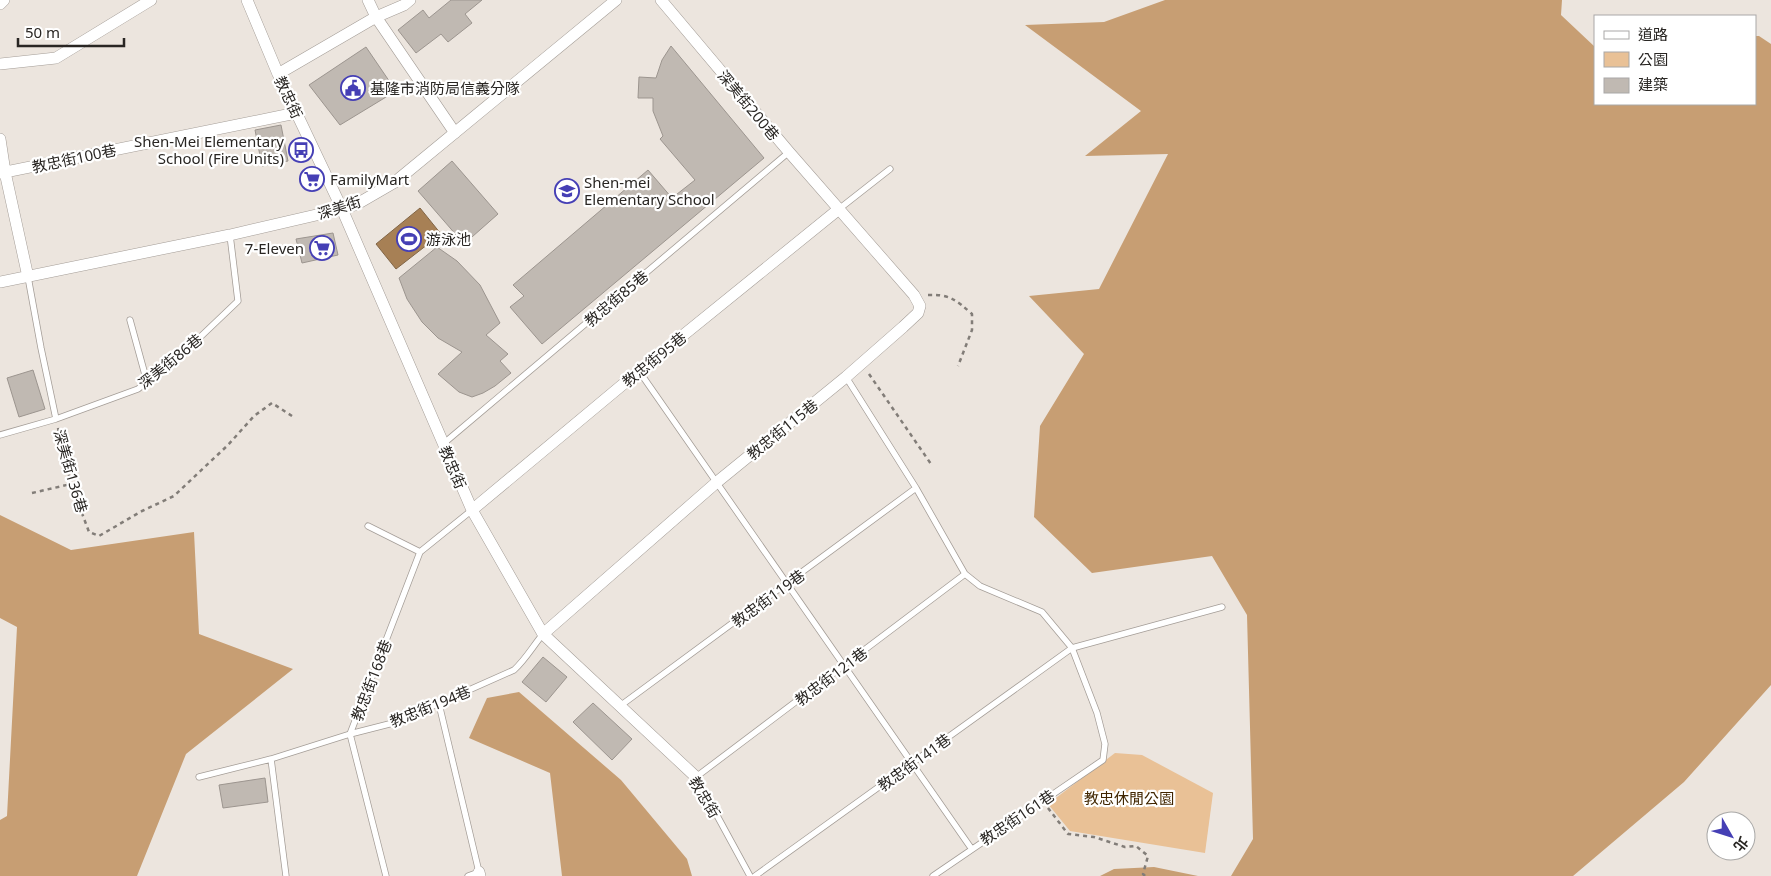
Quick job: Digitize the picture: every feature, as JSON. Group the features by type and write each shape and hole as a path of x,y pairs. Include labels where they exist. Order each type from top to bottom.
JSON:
{"street":[{"path":"0,4 4,0"},
{"path":"0,64 56,58 151,0"},
{"name":"教忠街","path":"247,0 278,74 342,209 472,510 543,634 696,777"},
{"path":"368,0 376,17 454,133"},
{"path":"278,74 376,17 404,5 410,0"},
{"name":"深美街","path":"0,282 230,235 357,204 395,182 616,0"},
{"name":"深美街200巷","path":"661,0 839,209"},
{"name":"教忠街100巷","path":"3,173 296,113"},
{"path":"0,139 3,173 28,277"},
{"path":"839,209 914,295"},
{"name":"教忠街95巷","path":"472,510 639,371 839,209"},
{"name":"教忠街115巷","path":"543,634 717,482 846,377 918,313 920,306 914,295"}],"lane":[{"name":"教忠街85巷","path":"443,444 789,152"},
{"path":"839,209 890,169"},
{"name":"深美街86巷","path":"0,435 56,420 138,389 196,341 238,301 230,235"},
{"name":"深美街136巷","path":"28,277 56,420"},
{"path":"130,320 147,382"},
{"path":"639,371 971,848"},
{"path":"846,377 916,488 965,574 980,586 1042,612 1072,648 1222,607"},
{"name":"教忠街119巷","path":"620,706 916,488"},
{"path":"368,526 420,552 472,510"},
{"name":"教忠街168巷","path":"386,876 350,734 420,552"},
{"name":"教忠街121巷","path":"696,777 965,574"},
{"name":"教忠街194巷","path":"199,777 271,759 350,734 397,722 514,670 526,660 534,645 543,634"},
{"name":"教忠街161巷","path":"933,876 971,848 1103,760 1105,744 1097,713 1072,648"},
{"name":"教忠街141巷","path":"755,876 1072,648"},
{"path":"439,704 476,875"},
{"path":"271,759 286,876"},
{"name":"教忠街","path":"696,777 750,876"}],"path":[{"path":"914,295 943,294 956,300 972,314 972,330 958,366"},
{"path":"862,363 931,464"},
{"name":"深美街136巷","path":"56,420 71,484 89,532 99,536 142,511 174,496 228,445 254,416 272,403 292,416"},
{"path":"32,493 71,484"},
{"path":"1042,800 1068,834 1094,837 1125,847 1136,846 1148,856 1143,874 1145,876"}],"green space":[{"name":"教忠休閒公園","path":"1115,753 1142,755 1213,793 1205,853 1070,831 1048,804"}],"shaded area":[{"path":"1165,0 1562,0 1561,15 1594,46 1594,105 1756,105 1756,36 1771,44 1771,685 1684,782 1573,876 1231,876 1253,839 1247,615 1212,556 1092,573 1034,517 1040,426 1084,354 1029,296 1099,289 1168,154 1085,156 1141,111 1025,25 1104,22"},
{"name":"游泳池","path":"420,208 441,234 396,269 376,244"},
{"path":"0,515 71,550 194,532 199,634 293,669 186,754 137,876 0,876 0,820 7,816 17,627 0,618"},
{"path":"519,692 621,780 687,859 692,876 562,876 550,773 469,738 487,698"},
{"path":"1154,867 1198,876 1100,876 1114,869"}],"building":[{"path":"451,0 482,0 465,14 472,23 448,42 441,34 416,53 398,30 423,10 429,18"},
{"path":"671,46 764,158 542,344 510,307 524,296 513,285 648,170 672,198 695,180 660,139 663,136 653,111 653,98 638,98 639,77 656,78 662,60"},
{"name":"基隆市消防局信義分隊","path":"366,47 396,91 340,125 309,85"},
{"path":"281,125 288,161 262,166 255,130"},
{"path":"452,161 498,214 464,244 418,191"},
{"path":"333,233 338,255 302,263 296,239"},
{"path":"437,247 457,261 480,285 500,323 486,335 508,354 500,361 511,373 495,386 472,397 459,392 438,374 462,352 438,338 422,322 407,299 399,278"},
{"path":"33,370 45,409 19,417 7,378"},
{"path":"543,657 567,677 546,702 522,682"},
{"path":"593,703 632,739 612,760 573,722"},
{"path":"265,778 268,802 223,808 219,785"}],"place":[{"name":"基隆市消防局信義分隊","path":"353,88"},
{"name":"Shen-Mei Elementary School (Fire Units)","path":"301,150"},
{"name":"FamilyMart","path":"312,179"},
{"name":"Shen-mei Elementary School","path":"567,191"},
{"name":"游泳池","path":"409,239"},
{"name":"7-Eleven","path":"322,248"}]}
